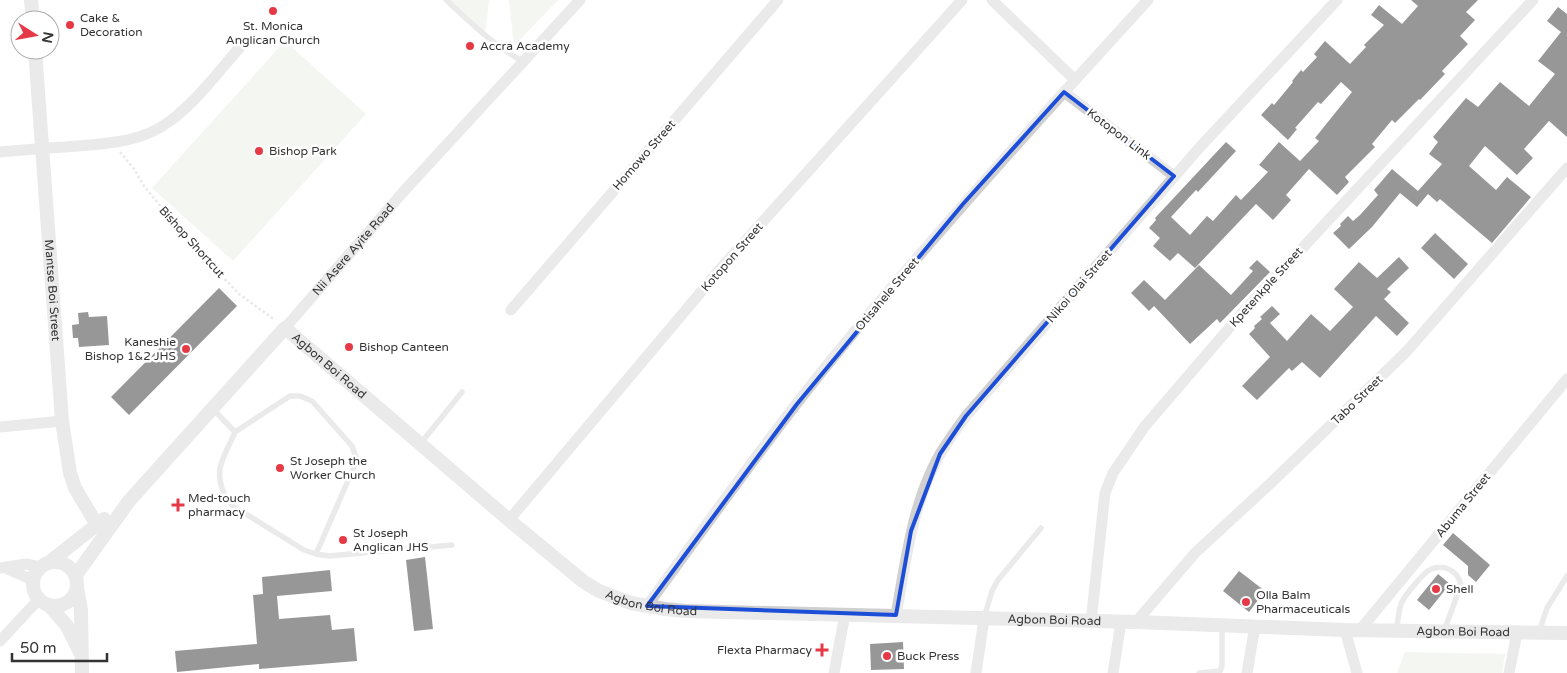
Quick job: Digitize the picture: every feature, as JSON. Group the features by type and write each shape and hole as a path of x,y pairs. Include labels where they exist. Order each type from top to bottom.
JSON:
{"street":[{"name":"Nii Asere Ayite Road","path":"76,581 129,501 285,328 404,191 580,0"},
{"name":"Homowo Street","path":"511,310 778,0"},
{"name":"Kotopon Street","path":"509,520 722,267 962,0"},
{"path":"992,0 1075,80"},
{"name":"Otisahele Street","path":"646,606 833,358 963,204 1148,0"},
{"name":"Nikoi Olai Street","path":"896,615 911,531 920,502 940,454 966,416 1174,176 1337,0"},
{"name":"Kpetenkple Street","path":"1091,622 1105,493 1113,474 1134,442 1243,312 1533,0"},
{"path":"0,152 113,143 140,137 157,130 188,105 241,46"},
{"name":"Mantse Boi Street","path":"36,60 62,421 70,473 75,488 97,525"},
{"name":"Kotopon Link","path":"1064,92 1174,176"},
{"name":"Tabo Street","path":"1136,622 1195,553 1272,482 1407,351 1567,168"},
{"name":"Agbon Boi Road","path":"285,328 584,582 599,592 624,601 646,606 686,610 1136,622 1345,630 1517,634 1567,633"},
{"name":"Abuma Street","path":"1360,630 1567,379"},
{"path":"0,427 62,421"},
{"name":"Nii Asere Ayite Road","path":"45,564 129,501"},
{"path":"2,568 26,564 64,563 69,566 76,581 81,610 82,673"},
{"path":"45,564 33,580 33,590 67,626 81,654"},
{"path":"2,568 33,580"},
{"path":"44,602 59,606 69,601 76,581"},
{"path":"0,641 44,602"},
{"path":"834,673 845,614"},
{"path":"976,673 984,619"},
{"path":"1113,673 1117,622"},
{"path":"1247,673 1255,626"},
{"path":"1345,630 1357,673"},
{"path":"1509,673 1517,634"}],"lane":[{"path":"446,0 489,40 524,62"},
{"path":"420,444 462,392"},
{"path":"316,554 357,460 352,446 312,402 300,396 290,396 235,432 220,469 223,491 226,499 233,506 304,550 316,554 329,556 452,545"},
{"path":"212,408 235,432"},
{"path":"984,619 992,591 998,580 1041,528"},
{"path":"1396,631 1402,603 1413,587 1430,569 1444,567 1455,572 1460,579 1461,585 1443,632"},
{"path":"1538,633 1545,613 1567,576"},
{"path":"1199,673 1220,671 1222,666 1222,625"}],"path":[{"name":"Bishop Shortcut","path":"113,143 134,169 144,186 196,249 240,294 285,328"}],"highlighted area":[{"path":"1064,92 1174,176 966,416 940,454 911,531 896,615 647,606 797,404 963,204"}],"shaded area":[{"path":"448,0 489,0 485,36"},
{"path":"509,0 558,0 514,46"},
{"name":"Bishop Park","path":"285,41 366,114 233,261 152,188"},
{"path":"1405,652 1505,654 1502,673 1397,673"}],"building":[{"path":"1411,0 1478,0 1466,12 1475,20 1460,36 1468,44 1442,71 1445,74 1420,100 1395,123 1392,120 1372,144 1375,147 1345,177 1349,182 1337,195 1309,169 1286,195 1291,200 1273,220 1256,204 1195,268 1178,253 1170,261 1153,246 1160,238 1149,228 1156,220 1155,218 1226,142 1236,151 1198,192 1196,190 1171,217 1190,235 1207,216 1213,221 1236,195 1241,200 1268,172 1259,165 1279,142 1300,161 1319,141 1315,138 1352,92 1341,82 1321,104 1318,102 1295,128 1297,129 1288,140 1261,115 1272,103 1274,105 1301,70 1303,72 1317,57 1314,54 1325,41 1350,64 1366,47 1364,45 1384,25 1371,15 1379,5 1402,24 1418,6"},
{"path":"1558,7 1567,14 1567,137 1549,121 1524,149 1533,158 1517,175 1485,146 1469,166 1496,190 1507,177 1531,197 1492,243 1440,199 1437,202 1428,194 1417,207 1400,193 1372,227 1349,249 1333,233 1348,216 1353,221 1360,215 1378,195 1374,190 1392,169 1418,191 1442,164 1429,154 1438,142 1433,137 1466,98 1478,107 1500,82 1529,106 1555,74 1538,61 1561,32 1547,21"},
{"path":"1435,233 1468,264 1454,279 1421,248"},
{"path":"1399,257 1409,268 1387,289 1391,292 1384,299 1409,323 1397,336 1376,316 1320,378 1302,362 1292,371 1289,368 1257,400 1242,386 1270,357 1249,334 1262,319 1260,317 1272,306 1280,314 1270,323 1287,341 1311,314 1330,331 1353,307 1334,289 1359,262 1377,278"},
{"path":"1257,260 1270,272 1220,323 1217,319 1190,344 1154,306 1149,311 1131,293 1144,280 1165,300 1199,265 1231,295 1253,271 1249,268"},
{"path":"219,288 237,306 129,415 111,397"},
{"path":"88,312 89,317 107,316 109,345 79,347 78,338 73,338 72,325 79,324 78,313"},
{"path":"1453,533 1490,565 1476,582 1468,575 1468,566 1443,545"},
{"path":"425,557 433,629 414,631 406,560"},
{"path":"330,570 332,591 277,596 279,619 330,615 332,630 354,628 357,661 259,669 259,664 177,672 175,651 257,644 253,595 263,594 262,577"},
{"name":"Olla Balm Pharmaceuticals","path":"1239,571 1265,591 1249,612 1223,591"},
{"path":"1438,574 1450,584 1429,610 1417,600"},
{"name":"Buck Press","path":"903,642 904,669 871,670 870,644"}],"place":[{"name":"St. Monica Anglican Church","path":"273,11"},
{"name":"Cake & Decoration","path":"70,25"},
{"name":"Accra Academy","path":"470,46"},
{"name":"Bishop Park","path":"259,151"},
{"name":"Bishop Canteen","path":"349,347"},
{"name":"Kaneshie Bishop 1&2 JHS","path":"186,349"},
{"name":"St Joseph the Worker Church","path":"280,468"},
{"name":"Med-touch pharmacy","path":"178,505"},
{"name":"St Joseph Anglican JHS","path":"343,540"},
{"name":"Shell","path":"1436,589"},
{"name":"Olla Balm Pharmaceuticals","path":"1246,602"},
{"name":"Flexta Pharmacy","path":"822,650"},
{"name":"Buck Press","path":"887,656"}]}
